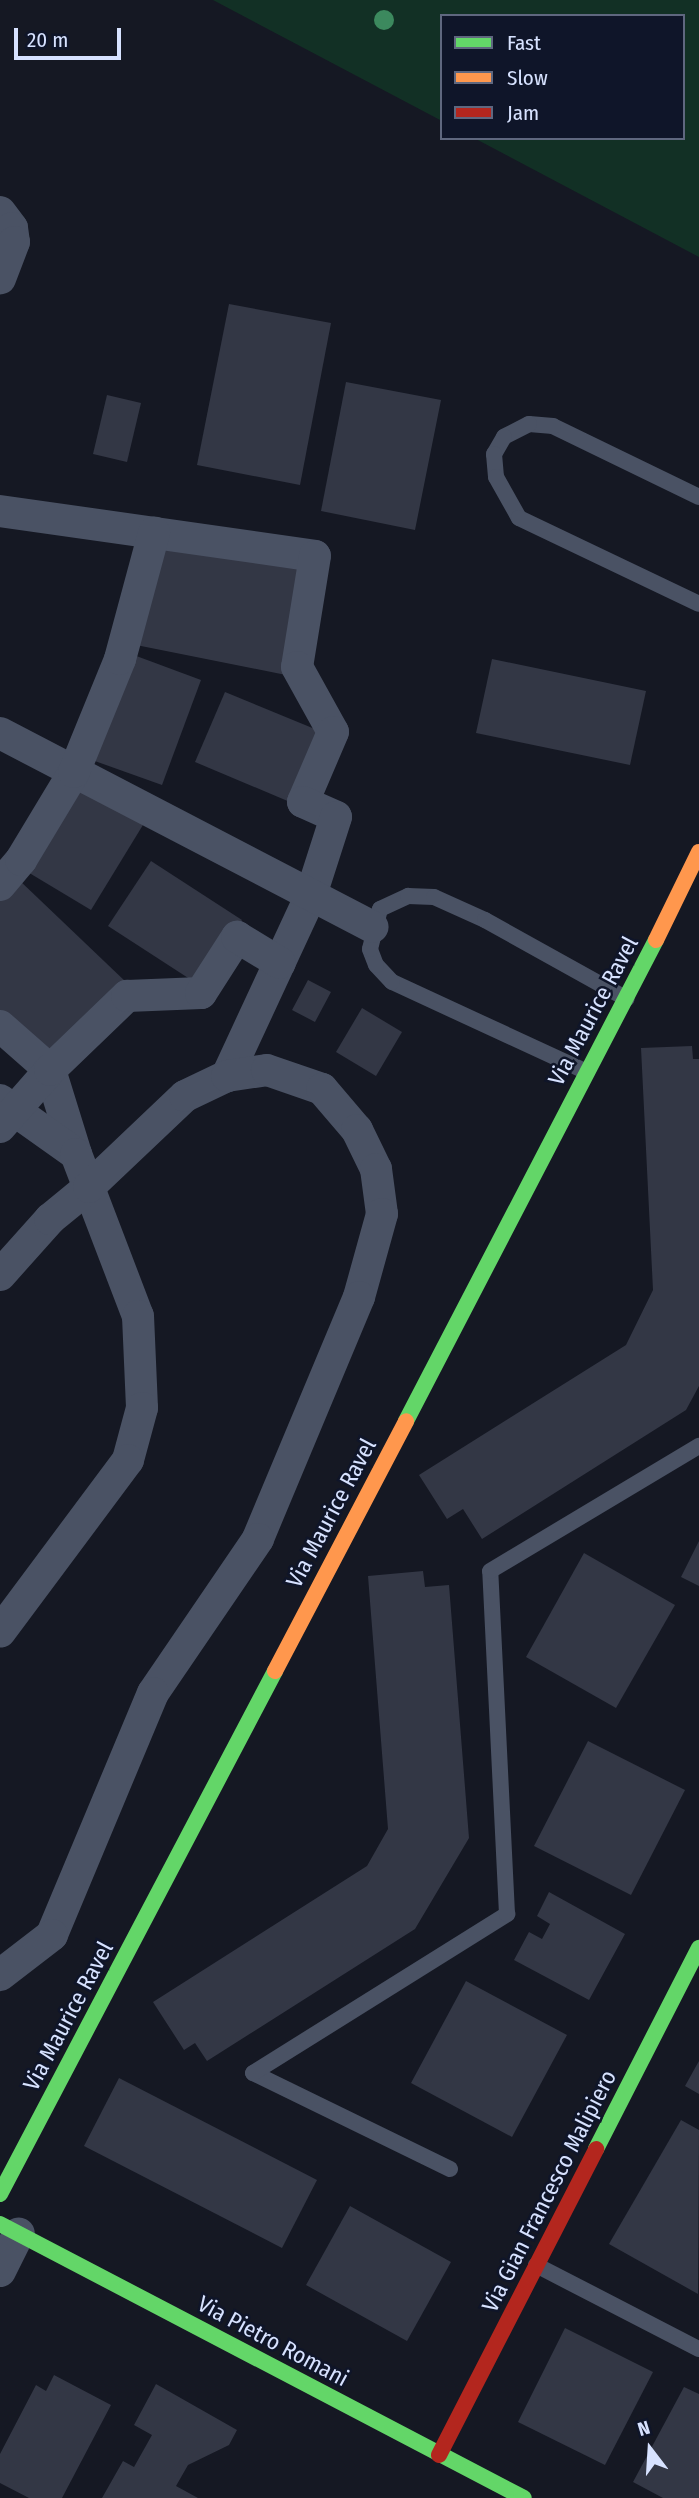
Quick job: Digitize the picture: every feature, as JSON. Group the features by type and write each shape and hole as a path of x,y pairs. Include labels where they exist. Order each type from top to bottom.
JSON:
{"street":[{"path":"0,212 12,228 15,242 0,278"},
{"path":"0,512 315,556 297,667 333,732 303,802 336,817 311,895 228,1076"},
{"path":"0,886 21,860 74,772 120,659 153,533"},
{"path":"0,733 373,928"},
{"name":"Via Maurice Ravel","path":"0,2194 627,999 699,852"},
{"path":"76,1154 6,1113 127,996 201,993 237,937 280,963"},
{"path":"0,1026 50,1070 76,1154 138,1316 142,1408 128,1460 0,1632"},
{"path":"0,1275 50,1219 89,1188 185,1096 228,1076 267,1070 322,1089 357,1130 376,1169 382,1214 359,1297 258,1539 153,1693 52,1935 0,1975"},
{"name":"Via Gian Francesco Malipiero","path":"439,2455 699,1948"},
{"path":"0,2271 10,2228"},
{"name":"Via Pietro Romani","path":"10,2228 524,2498"}],"lane":[{"path":"699,497 553,426 528,424 504,437 494,454 500,489 519,518 699,604"},
{"path":"587,1072 392,982 376,965 370,949 373,928 380,909 408,896 434,897 627,999"},
{"path":"450,2169 253,2073 507,1914 490,1571 699,1446"},
{"path":"536,2265 699,2349"}],"green space":[{"path":"213,0 699,0 699,257 478,140 685,140 685,14 440,14 440,120"}],"building":[{"path":"229,304 331,323 300,485 197,465"},
{"path":"346,382 441,400 415,530 321,511"},
{"path":"107,395 141,403 127,462 93,454"},
{"path":"158,536 309,566 286,675 136,645"},
{"path":"131,654 201,680 162,785 92,760"},
{"path":"492,659 646,691 630,765 476,733"},
{"path":"225,692 327,734 297,805 195,762"},
{"path":"80,781 146,820 91,910 26,871"},
{"path":"151,861 242,920 199,985 108,926"},
{"path":"18,879 127,983 48,1065 0,1019 0,897"},
{"path":"308,980 331,992 315,1022 292,1010"},
{"path":"362,1008 402,1032 376,1076 336,1052"},
{"path":"692,1046 693,1059 699,1059 699,1386 686,1410 482,1539 463,1509 447,1519 419,1475 626,1345 653,1290 641,1048"},
{"path":"699,1541 699,1586 681,1577"},
{"path":"584,1553 675,1605 616,1708 526,1657"},
{"path":"423,1571 425,1587 449,1585 469,1838 415,1929 207,2061 195,2043 184,2050 153,2002 367,1866 388,1829 368,1576"},
{"path":"588,1741 685,1790 631,1895 534,1846"},
{"path":"549,1892 625,1934 589,2000 514,1960 529,1932 542,1939 550,1924 537,1916"},
{"path":"466,1981 567,2035 512,2137 411,2083"},
{"path":"699,2061 699,2094 685,2086"},
{"path":"119,2078 317,2180 282,2248 84,2146"},
{"path":"681,2120 699,2130 698,2294 609,2244"},
{"path":"350,2206 451,2262 407,2341 306,2285"},
{"path":"565,2328 653,2372 605,2465 518,2422"},
{"path":"54,2375 111,2405 62,2498 29,2498 0,2483 0,2454 36,2385 46,2391"},
{"path":"156,2384 237,2430 229,2445 188,2465 176,2486 198,2498 102,2498 123,2461 134,2467 152,2435 134,2425"},
{"path":"684,2387 699,2394 699,2498 663,2498 633,2482"}],"traffic: fast":[{"path":"406,1421 656,940"},
{"path":"0,2194 275,1671"},
{"path":"596,2149 699,1948"},
{"path":"0,2224 524,2498"}],"traffic: slow":[{"path":"656,940 699,852"},
{"path":"275,1671 406,1421"}],"traffic: jam":[{"path":"439,2455 596,2149"}]}
